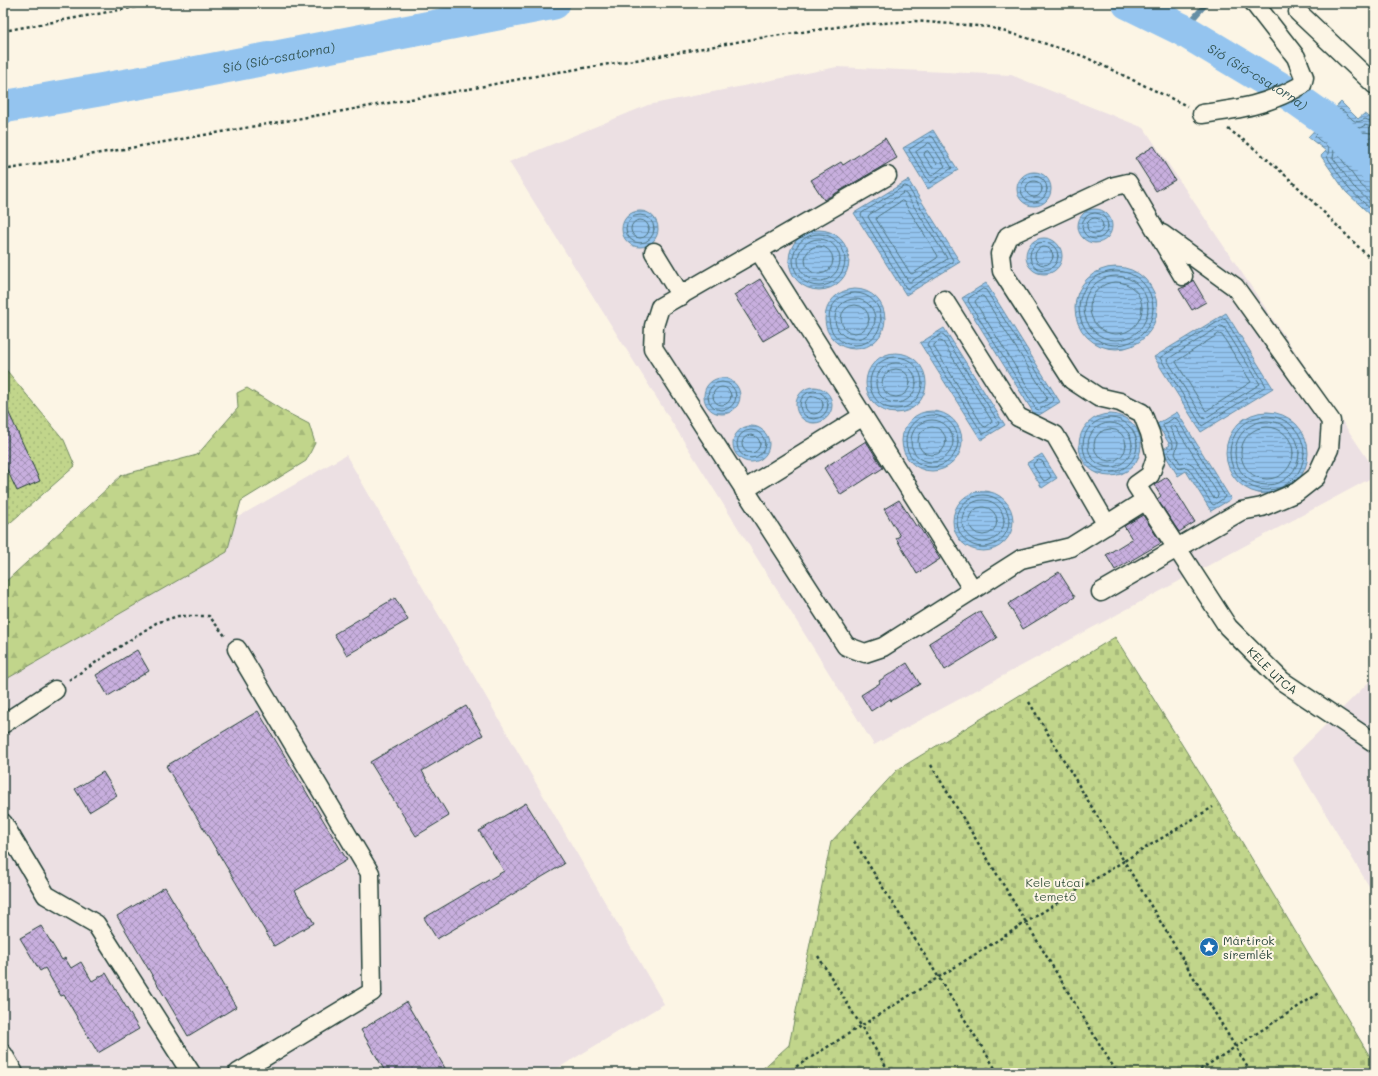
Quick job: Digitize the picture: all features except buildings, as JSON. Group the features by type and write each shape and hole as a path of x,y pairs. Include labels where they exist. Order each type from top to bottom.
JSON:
{"street":[{"path":"1202,114 1263,103 1288,93 1302,85 1304,77 1296,57 1254,3"},
{"path":"1298,12 1375,85"},
{"path":"887,176 660,308 654,326 653,348 846,646 866,653 883,647 1021,559 1071,547 1146,500"},
{"name":"KELE UTCA","path":"1154,228 1128,183 1115,186 1008,236 1000,254 1002,271 1072,380 1098,397 1120,402 1142,413 1150,433 1156,457 1150,475 1136,485 1228,627 1282,681 1375,743"},
{"path":"1154,228 1183,276"},
{"path":"1101,592 1240,511 1262,507 1297,492 1316,477 1329,449 1331,421 1235,287 1154,228"},
{"path":"759,251 973,590"},
{"path":"654,252 681,296"},
{"path":"944,300 1018,417 1055,435 1107,525"},
{"path":"744,490 863,416"},
{"path":"237,649 370,873 372,992 238,1073"},
{"path":"3,724 55,690"},
{"path":"3,823 46,895 96,924 191,1073"},
{"path":"3,1054 14,1073"}],"path":[{"path":"3,32 158,3"},
{"path":"3,170 753,39 851,25 915,21 990,27 1044,43 1083,56 1217,121 1251,145 1290,180 1375,263"},
{"path":"55,690 156,623 178,616 208,616 237,649"},
{"path":"1029,702 1251,1073"},
{"path":"931,765 1116,1073"},
{"path":"786,1073 1124,860 1212,807"},
{"path":"854,841 998,1073"},
{"path":"818,956 890,1073"},
{"path":"1195,1073 1321,992"}],"shaded area":[{"path":"837,67 1011,75 1144,128 1375,470 1375,476 874,745 509,162 648,105"},
{"path":"346,455 664,1004 550,1073 8,1073 3,1065 3,652"},
{"path":"1375,676 1375,896 1292,758"}],"green space":[{"path":"3,366 64,440 75,466 3,529"},
{"path":"247,388 282,410 309,424 315,443 306,461 241,501 227,552 3,681 3,584 122,475 197,455 238,408 237,393"},
{"name":"Kele utcai temető","path":"1115,637 1224,812 1375,1065 1375,1073 758,1073 789,1045 831,842 897,770"}],"water":[{"path":"1341,102 1358,119 1364,114 1375,120 1375,219 1346,192 1321,156 1326,151 1308,137"},
{"path":"933,130 958,170 928,189 903,148"},
{"path":"1037,172 1044,174 1049,179 1051,189 1049,199 1044,204 1031,206 1024,204 1019,199 1017,186 1019,179 1024,174"},
{"path":"908,180 960,262 906,295 854,213"},
{"path":"1095,209 1101,210 1107,214 1111,220 1111,232 1107,238 1101,242 1095,243 1089,242 1083,238 1079,232 1078,226 1079,220 1083,214 1089,210"},
{"path":"644,211 653,216 657,222 657,236 653,242 644,247 636,247 627,242 623,236 622,225 627,216 633,212"},
{"path":"819,230 835,235 840,239 844,244 849,260 844,276 840,281 835,285 819,290 803,285 798,281 794,276 789,260 794,244 798,239 803,235"},
{"path":"1048,238 1057,243 1061,249 1061,263 1057,269 1048,274 1040,274 1031,269 1027,263 1026,252 1031,243 1037,239"},
{"path":"1116,267 1132,270 1145,279 1154,292 1157,308 1154,324 1145,337 1132,346 1116,349 1100,346 1087,337 1078,324 1075,308 1078,292 1087,279 1100,270"},
{"path":"986,283 1060,402 1036,417 962,298"},
{"path":"855,289 871,294 876,298 880,303 885,319 880,335 876,340 871,344 855,349 839,344 834,340 830,335 825,319 830,303 834,298 839,294"},
{"path":"1226,313 1273,388 1201,432 1154,357"},
{"path":"944,328 1005,425 981,440 920,343"},
{"path":"896,353 912,358 917,362 921,367 926,383 921,399 917,404 912,408 896,413 880,408 875,404 871,399 866,383 871,367 875,362 880,358"},
{"path":"725,378 735,383 739,389 739,403 735,409 729,413 719,414 709,409 705,403 704,393 709,383 715,379"},
{"path":"818,387 827,392 831,398 831,412 827,418 818,423 810,423 801,418 797,412 796,401 801,392 807,388"},
{"path":"932,411 948,416 953,420 957,425 962,441 957,457 953,462 948,466 932,471 916,466 911,462 907,457 902,441 907,425 911,420 916,416"},
{"path":"1177,412 1231,499 1211,511 1186,471 1178,476 1162,450 1170,445 1157,424"},
{"path":"1267,412 1283,415 1296,424 1305,437 1308,453 1305,469 1296,482 1283,491 1267,494 1251,491 1238,482 1229,469 1226,453 1229,437 1238,424 1251,415"},
{"path":"1104,414 1116,414 1132,423 1139,433 1141,445 1139,457 1132,467 1116,476 1104,476 1093,471 1084,462 1079,451 1079,439 1084,428 1093,419"},
{"path":"754,426 764,431 768,437 768,451 764,457 758,461 748,462 738,457 734,451 733,441 738,431 744,427"},
{"path":"1042,454 1057,478 1042,488 1027,463"},
{"path":"983,491 999,496 1004,500 1008,505 1013,521 1008,537 1004,542 999,546 983,551 967,546 962,542 958,537 953,521 958,505 962,500 967,496"}],"waterway":[{"name":"Sió (Sió-csatorna)","path":"3,107 178,76 554,3"},
{"name":"Sió (Sió-csatorna)","path":"1128,3 1183,30 1288,93 1325,119 1375,167"},
{"path":"1183,30 1205,5"}],"place":[{"name":"Mártírok síremlék","path":"1209,947"}]}
